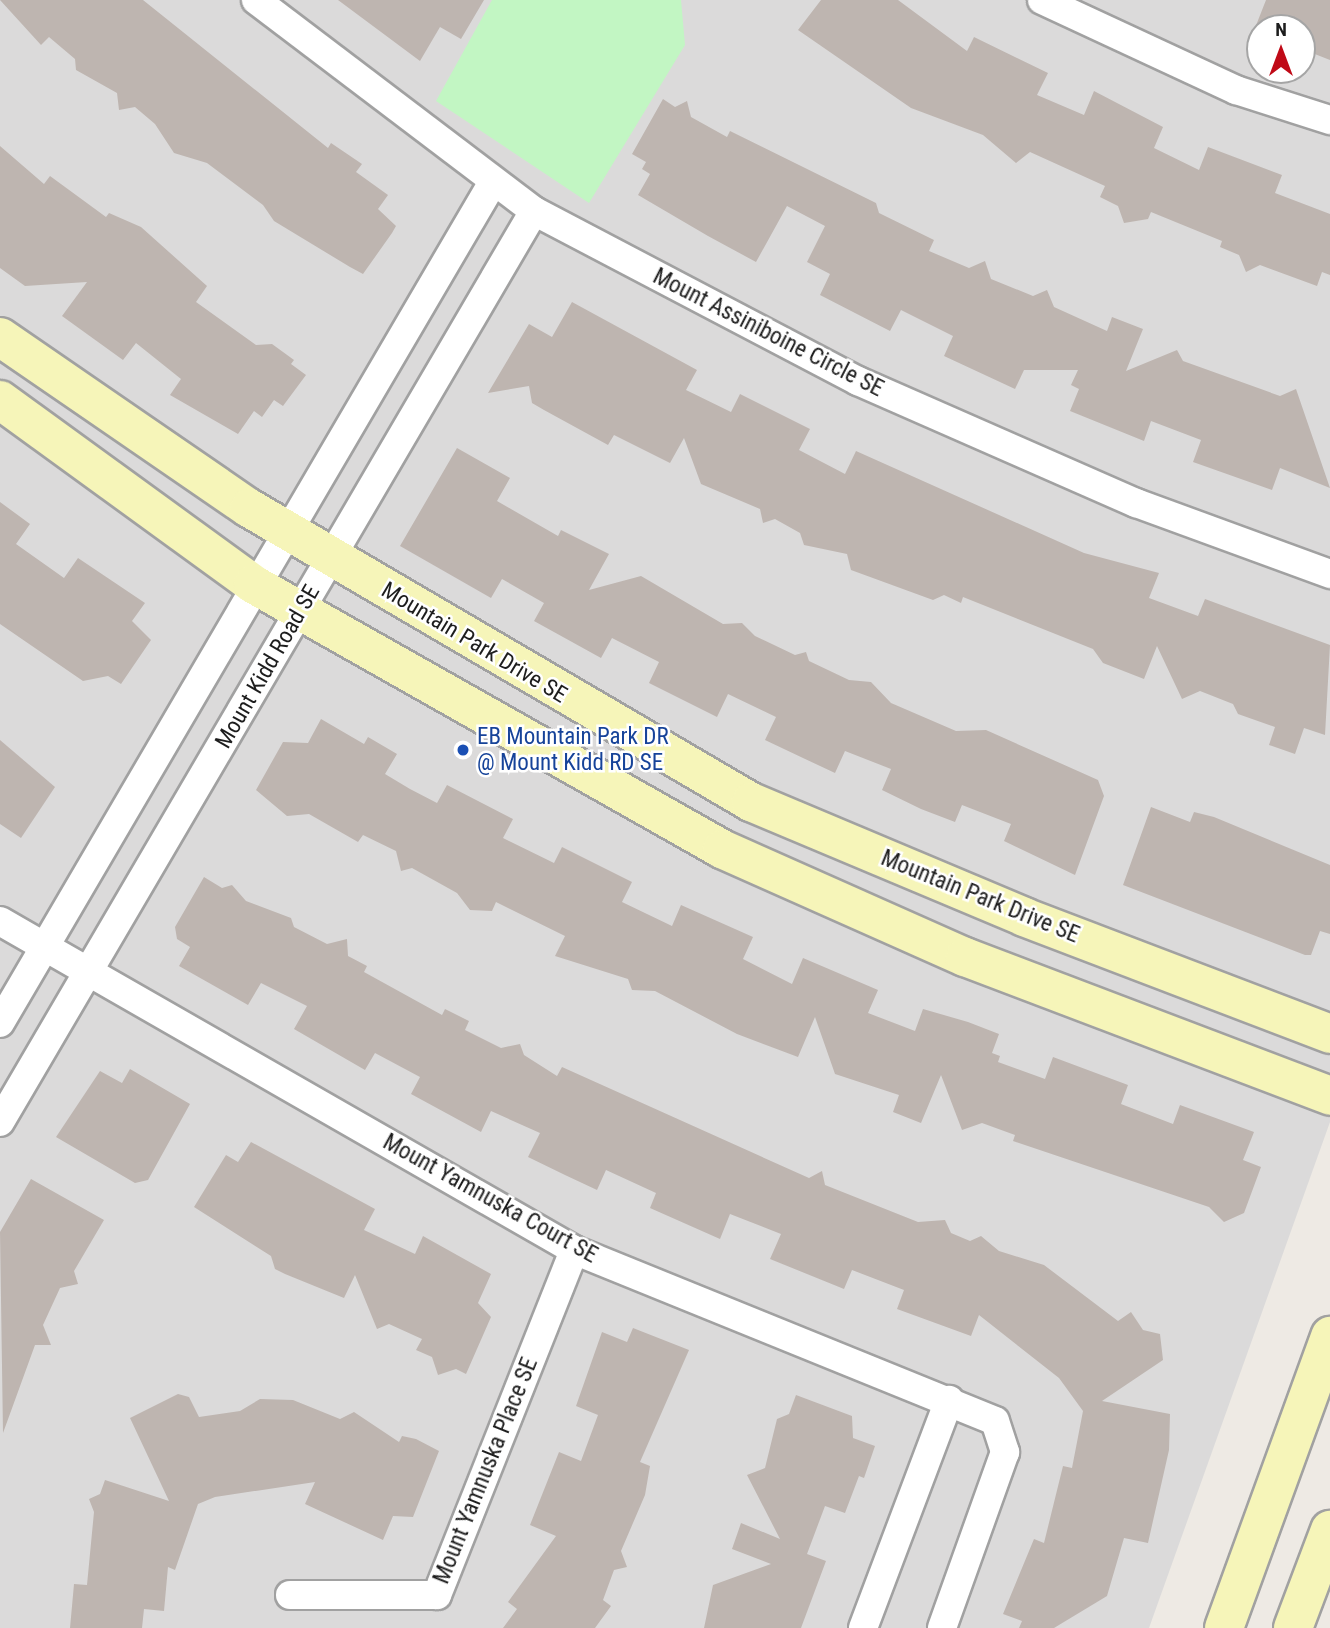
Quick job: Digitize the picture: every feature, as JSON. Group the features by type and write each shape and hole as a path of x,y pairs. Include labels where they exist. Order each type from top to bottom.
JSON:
{"street":[{"name":"Mount Assiniboine Circle SE","path":"257,0 534,211 858,381 1136,503 1330,574"},
{"path":"1042,0 1236,90 1330,120"},
{"path":"0,1023 44,951 253,584 493,182"},
{"name":"Mount Kidd Road SE","path":"0,1122 333,559 534,211"},
{"name":"Mountain Park Drive SE","path":"0,337 333,559 751,802 1024,917 1328,1032"},
{"path":"0,400 253,584 722,849 965,957 1330,1096"},
{"name":"Mount Yamnuska Court SE","path":"0,921 44,951 574,1250 949,1400 995,1421 1005,1452 942,1628"},
{"name":"Mount Yamnuska Place SE","path":"290,1595 436,1595 574,1250"},
{"path":"1224,1628 1330,1336"},
{"path":"863,1628 949,1400"},
{"path":"1293,1628 1330,1530"}],"shaded area":[{"path":"0,0 1330,0 1330,1122 1149,1628 0,1628"}],"green space":[{"path":"492,0 681,0 685,45 589,203 436,101"}],"building":[{"path":"0,0 143,0 328,148 331,143 362,164 356,172 388,195 378,209 396,226 392,233 363,274 350,267 274,221 263,205 207,163 174,153 155,124 135,107 119,110 117,93 76,70 75,59 49,37 41,45"},
{"path":"338,0 484,0 461,39 440,27 420,61"},
{"path":"821,0 898,0 967,51 974,37 1048,73 1037,95 1084,115 1094,91 1163,127 1154,148 1199,170 1208,147 1282,175 1275,193 1330,214 1330,275 1322,272 1317,286 1260,265 1246,272 1239,255 1220,247 1222,241 1151,212 1148,219 1124,223 1118,206 1100,197 1105,186 1030,152 1016,163 983,135 911,108 798,30"},
{"path":"1266,0 1330,0 1330,60 1316,54 1316,14 1260,14"},
{"path":"663,99 675,107 687,101 691,117 727,137 730,131 876,203 879,213 934,240 929,251 969,268 985,261 991,279 1033,296 1047,290 1054,307 1107,331 1112,317 1143,329 1126,371 1177,350 1183,361 1280,396 1296,389 1330,488 1280,468 1272,490 1193,462 1201,440 1151,421 1144,441 1070,411 1079,389 1071,385 1078,370 1024,370 1015,389 944,356 953,336 901,310 890,331 820,295 830,274 807,262 825,226 787,206 756,262 708,236 638,195 650,174 642,169 646,162 632,154"},
{"path":"0,146 44,184 50,176 106,217 109,213 141,227 207,286 196,302 256,345 272,344 294,360 291,364 306,375 283,406 274,400 262,417 254,411 238,434 170,395 181,379 136,343 123,360 62,316 87,282 25,286 0,268"},
{"path":"572,302 697,370 686,390 731,412 740,394 810,429 799,450 845,474 856,451 1084,553 1159,573 1149,598 1198,616 1205,599 1330,645 1325,735 1304,728 1295,754 1269,745 1275,727 1238,714 1233,704 1200,691 1182,699 1157,646 1144,679 1103,663 1093,649 963,597 961,603 944,595 933,600 851,570 847,554 804,545 800,533 775,519 763,523 760,509 701,484 684,438 670,463 614,435 608,445 532,403 529,386 488,393 529,324 552,337"},
{"path":"457,448 510,478 497,501 558,536 561,530 609,554 589,590 641,576 723,624 742,623 755,636 795,655 806,652 809,661 849,680 871,682 891,703 956,731 986,730 1098,780 1104,796 1075,875 1004,841 1011,824 962,805 955,822 921,809 882,790 891,769 845,751 835,773 765,740 776,717 728,694 717,717 649,683 659,662 612,638 601,658 534,621 544,603 502,579 491,598 400,546"},
{"path":"0,502 30,524 16,544 64,578 78,558 145,603 132,621 151,640 121,684 108,676 83,681 0,624"},
{"path":"321,719 364,744 368,737 397,754 385,774 410,789 437,803 447,785 513,819 503,838 554,863 562,847 632,882 622,902 672,926 681,905 753,937 743,959 792,984 803,958 878,990 868,1013 915,1031 923,1009 968,1022 999,1034 992,1053 1000,1056 998,1062 1045,1079 1053,1057 1128,1085 1121,1104 1173,1124 1180,1105 1254,1132 1243,1160 1261,1167 1244,1213 1224,1222 1209,1207 1013,1141 1015,1135 982,1123 962,1130 941,1075 921,1123 893,1112 899,1095 835,1074 815,1017 798,1057 737,1034 655,991 632,990 628,979 555,956 565,936 496,902 492,911 470,910 457,893 412,868 401,871 396,851 363,835 358,842 309,814 287,816 256,790 283,742 308,743"},
{"path":"0,740 55,787 21,838 0,824"},
{"path":"1151,807 1190,822 1194,812 1214,817 1330,865 1330,934 1320,931 1311,955 1305,955 1123,885"},
{"path":"204,877 222,888 232,885 246,901 291,918 294,927 327,944 347,939 348,956 367,966 364,972 442,1015 445,1009 469,1021 465,1030 501,1048 520,1044 524,1055 557,1076 562,1067 809,1178 822,1171 825,1185 918,1222 945,1220 951,1233 970,1241 981,1236 999,1251 1044,1265 1118,1321 1131,1312 1143,1330 1160,1334 1163,1360 1102,1401 1170,1414 1169,1450 1148,1543 1124,1538 1107,1596 1054,1628 1019,1628 1022,1621 1003,1614 1034,1539 1044,1543 1063,1466 1072,1468 1083,1411 1059,1378 979,1315 971,1336 897,1309 904,1290 852,1270 844,1289 770,1259 781,1234 730,1214 720,1239 650,1208 656,1193 606,1170 597,1190 528,1157 540,1133 491,1111 481,1132 411,1094 420,1077 375,1053 365,1070 294,1029 307,1006 261,983 248,1005 179,966 190,947 177,939 175,927"},
{"path":"130,1069 190,1104 148,1180 135,1183 56,1137 100,1071 122,1083"},
{"path":"251,1142 375,1209 364,1230 415,1254 423,1236 491,1274 478,1303 491,1317 466,1374 456,1369 438,1375 432,1357 416,1350 422,1339 389,1324 377,1329 355,1275 344,1298 285,1274 275,1269 271,1256 194,1207 226,1155 238,1162"},
{"path":"31,1179 104,1220 74,1271 78,1284 60,1288 43,1325 51,1345 35,1345 3,1433 0,1232"},
{"path":"633,1328 689,1350 640,1462 650,1466 645,1495 621,1551 627,1567 614,1570 603,1600 611,1606 595,1628 503,1628 517,1609 508,1602 556,1536 530,1525 559,1452 581,1461 598,1415 576,1406 602,1332 627,1342"},
{"path":"178,1394 189,1397 199,1417 240,1411 260,1399 293,1400 340,1419 354,1412 399,1442 402,1436 416,1439 439,1451 413,1517 393,1516 383,1540 305,1504 315,1482 215,1497 198,1504 175,1570 168,1567 164,1611 144,1609 142,1628 70,1628 74,1584 87,1585 94,1512 89,1499 100,1494 105,1480 169,1501 130,1418"},
{"path":"796,1395 852,1416 853,1438 875,1446 864,1478 859,1476 845,1513 825,1506 807,1554 826,1561 801,1628 704,1628 713,1585 771,1564 732,1549 741,1523 780,1539 747,1475 765,1468 777,1419 789,1414"}],"place":[{"name":"EB Mountain Park DR @ Mount Kidd RD SE","path":"463,750"}]}
